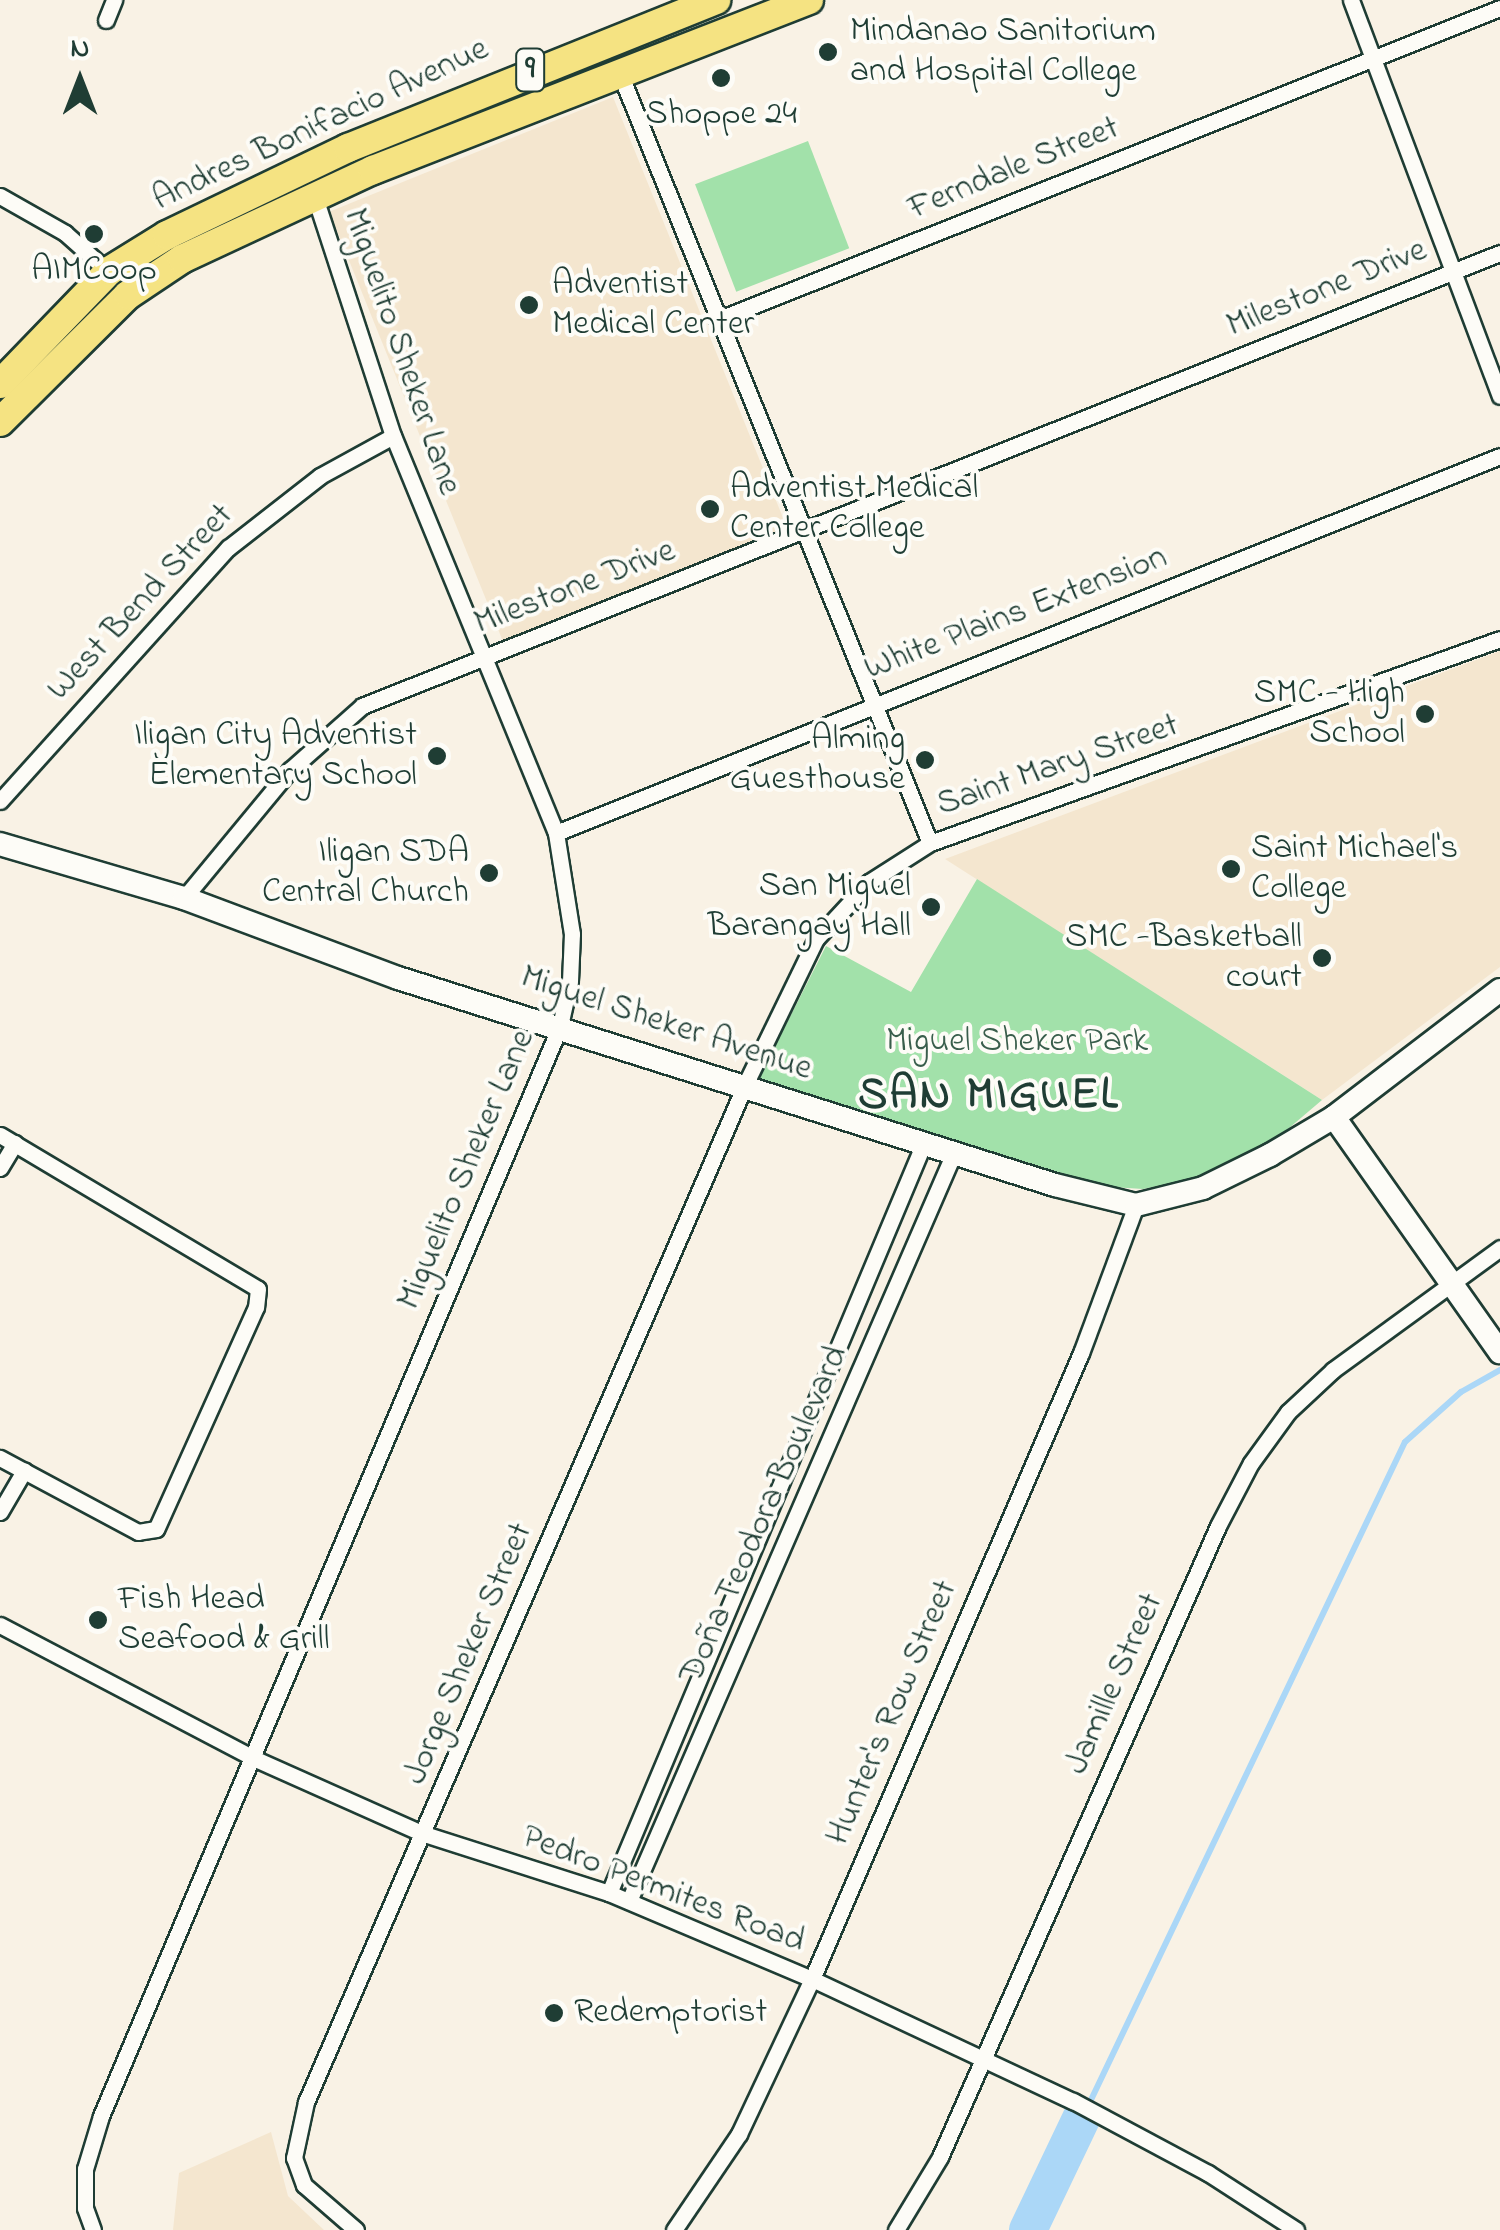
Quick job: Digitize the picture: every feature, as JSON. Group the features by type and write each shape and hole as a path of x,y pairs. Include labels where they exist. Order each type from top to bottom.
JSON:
{"highway":[{"name":"Andres Bonifacio Avenue","path":"0,384 109,271 166,235 348,148 716,0"},
{"name":"Andres Bonifacio Avenue","path":"0,422 128,295 182,258 316,197 619,71 809,0"}],"street":[{"path":"106,20 114,0"},
{"path":"1351,0 1500,396"},
{"name":"Ferndale Street","path":"717,320 1500,8"},
{"path":"619,71 870,703 930,843"},
{"path":"0,196 65,233 109,271 128,295"},
{"name":"Miguelito Sheker Lane","path":"93,2230 84,2208 84,2169 101,2116 560,1026 572,934 556,833 394,436 316,197"},
{"name":"Milestone Drive","path":"184,898 240,825 330,730 362,706 1500,253"},
{"name":"West Bend Street","path":"0,801 228,548 320,476 394,436"},
{"name":"White Plains Extension","path":"556,833 870,703 1500,456"},
{"name":"Saint Mary Street","path":"746,1085 816,939 870,882 930,843 1500,639"},
{"name":"Miguel Sheker Avenue","path":"0,844 184,898 398,978 954,1153 1136,1205"},
{"path":"1136,1205 1202,1188 1334,1116 1500,990"},
{"name":"Jorge Sheker Street","path":"356,2230 304,2185 294,2158 297,2130 746,1085"},
{"path":"1334,1116 1450,1287 1500,1352"},
{"path":"0,1168 7,1138 258,1289 249,1325 156,1529 138,1532 0,1458"},
{"name":"Doña Teodora Boulevard","path":"608,1893 924,1143"},
{"name":"Doña Teodora Boulevard","path":"629,1901 954,1153"},
{"name":"Hunter's Row Street","path":"674,2230 739,2134 812,1979 1080,1353 1136,1205"},
{"name":"Jamille Street","path":"896,2230 940,2156 1218,1526 1251,1464 1288,1412 1333,1370 1500,1248"},
{"path":"0,1512 24,1471"},
{"name":"Pedro Permites Road","path":"0,1626 253,1758 424,1834 608,1893 812,1979 1208,2173 1296,2230"}],"shaded area":[{"name":"Adventist Medical Center","path":"613,97 787,527 503,642 329,212"},
{"name":"Saint Michael's College","path":"1500,651 1500,967 1322,1100 945,859"},
{"path":"271,2132 288,2196 324,2230 173,2230 179,2173"}],"green space":[{"path":"808,141 849,248 736,292 695,184"},
{"name":"Miguel Sheker Park","path":"977,879 1322,1100 1268,1146 1205,1177 1143,1189 1096,1186 758,1080 826,946 911,992"}],"waterway":[{"path":"1090,2102 1405,1442 1461,1392 1500,1370"},
{"path":"1028,2230 1081,2119"}],"place":[{"name":"Mindanao Sanitorium and Hospital College","path":"828,52"},
{"name":"Shoppe 24","path":"721,78"},
{"name":"AIMCoop","path":"94,234"},
{"name":"Adventist Medical Center","path":"529,305"},
{"name":"Adventist Medical Center College","path":"710,509"},
{"name":"SMC - High School","path":"1425,714"},
{"name":"Iligan City Adventist Elementary School","path":"437,756"},
{"name":"Alming Guesthouse","path":"925,760"},
{"name":"Saint Michael's College","path":"1231,869"},
{"name":"Iligan SDA Central Church","path":"489,873"},
{"name":"San Miguel Barangay Hall","path":"931,907"},
{"name":"SMC -Basketball court","path":"1322,958"},
{"name":"Fish Head Seafood & Grill","path":"98,1620"},
{"name":"Redemptorist","path":"554,2013"}],"district":[{"name":"SAN MIGUEL","path":"989,1097"}]}
